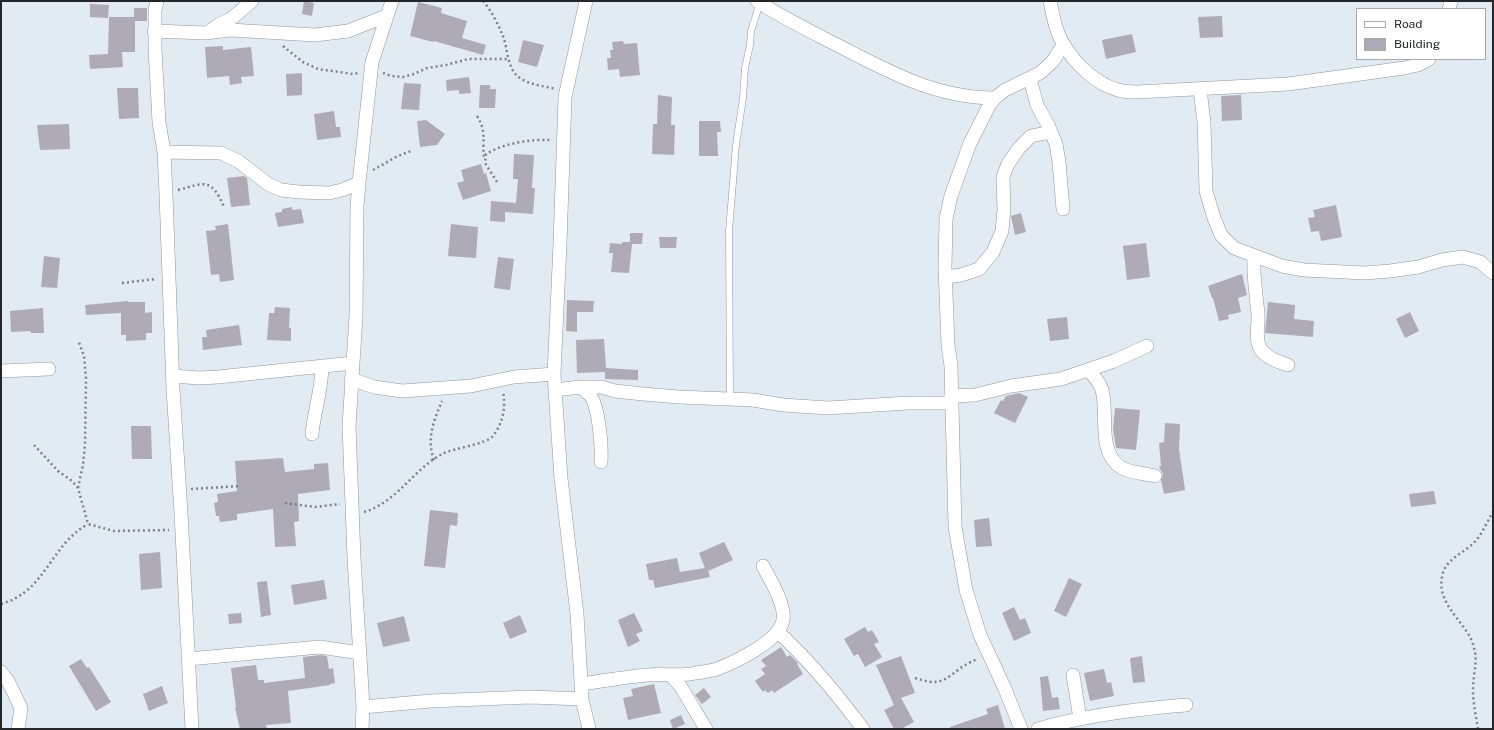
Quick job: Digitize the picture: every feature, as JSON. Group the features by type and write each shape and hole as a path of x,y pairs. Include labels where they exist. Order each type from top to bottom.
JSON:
{"street":[{"path":"157,1 154,31 159,122 164,152 173,376 192,729"},
{"path":"206,33 231,19 252,1"},
{"path":"362,729 363,707 348,426 356,316 356,261 359,179 371,69 386,16 392,1"},
{"path":"586,1 566,91 554,374 561,478 577,614 582,699 589,729"},
{"path":"1050,1 1053,19 1063,45 1084,71 1102,83 1118,90 1137,92 1288,84 1404,68 1418,65 1427,60"},
{"path":"759,2 789,21 916,84 956,95 979,98 995,98"},
{"path":"154,31 206,33 230,30 315,35 354,29 386,16"},
{"path":"1020,729 980,635 966,590 955,527 951,366 948,345 946,277 946,219 951,196 970,143 990,104 1005,90 1040,73 1054,61 1063,45"},
{"path":"1030,79 1037,105 1056,144 1063,209"},
{"path":"1200,89 1204,122 1206,191 1221,235 1234,248 1254,257 1282,266 1304,270 1364,273 1418,267 1442,260 1463,257 1480,262 1493,273"},
{"path":"946,277 961,275 979,268 993,252 1002,231 1004,210 1003,177 1008,164 1019,148 1031,136 1051,132"},
{"path":"164,152 221,153 238,161 268,184 281,190 329,193 342,190 359,179"},
{"path":"1254,257 1253,272 1258,314 1258,342 1260,349 1265,355 1288,365"},
{"path":"555,390 580,387 601,387 615,391 679,397 752,400 784,405 828,408 951,400 1011,386 1061,379 1114,361 1147,346"},
{"path":"173,376 199,378 218,377 353,363"},
{"path":"312,434 313,422 321,390 322,366"},
{"path":"1,371 49,369"},
{"path":"1088,370 1097,378 1102,388 1106,441 1116,464 1123,469 1154,476"},
{"path":"351,379 385,389 402,391 471,386 500,379 554,374"},
{"path":"580,387 590,396 595,411 600,433 601,462"},
{"path":"581,684 649,674 695,674 716,669 762,646 778,632 783,620 782,608 774,587 763,566"},
{"path":"778,632 801,654 838,696 863,729"},
{"path":"188,659 320,647 360,653"},
{"path":"1,672 8,681 21,708 18,729"},
{"path":"1073,674 1080,719"},
{"path":"670,675 681,687 706,729"},
{"path":"363,707 530,697 582,699"},
{"path":"1038,729 1080,719 1152,708 1186,705"}],"lane":[{"path":"730,399 729,231 736,145 743,98 745,68 751,31 759,2"}],"path":[{"path":"483,1 494,18 502,35 511,66 519,77 532,84 566,91"},
{"path":"271,32 284,47 303,62 318,69 353,74 371,69 391,76 403,77 427,68 446,65 468,58 509,59"},
{"path":"477,116 484,133 483,149 485,163 497,182"},
{"path":"485,163 486,154 494,149 544,140 563,141"},
{"path":"359,179 396,157 414,150"},
{"path":"166,194 200,184 214,188 224,207"},
{"path":"122,283 169,278"},
{"path":"78,340 84,356 86,378 85,444 83,466 78,488"},
{"path":"285,503 315,507 352,506 365,512 375,509 398,492 442,454 460,447 480,443 492,437 499,426 504,411 504,398 500,379"},
{"path":"434,460 430,436 433,422 447,388"},
{"path":"34,445 58,471 72,481 78,488 88,524"},
{"path":"179,490 241,486"},
{"path":"1478,729 1473,698 1473,681 1477,658 1475,650 1464,627 1446,602 1441,591 1442,576 1449,562 1458,554 1470,547 1478,538 1493,512"},
{"path":"1,604 24,594 40,577 66,542 76,532 88,524 114,531 182,530"},
{"path":"915,678 932,682 946,680 962,667 988,654"}],"building":[{"path":"304,1 314,3 312,16 302,14"},
{"path":"418,2 442,8 441,13 467,21 462,38 486,45 483,55 434,41 410,36"},
{"path":"90,4 109,5 108,18 90,17"},
{"path":"134,8 147,8 147,21 135,21 135,52 122,52 123,67 90,69 89,55 108,54 109,17 134,17"},
{"path":"1222,16 1223,37 1200,38 1198,17"},
{"path":"1132,34 1136,52 1106,59 1102,40"},
{"path":"523,40 544,45 537,67 518,62"},
{"path":"623,41 624,44 637,43 640,75 620,77 619,69 608,70 607,58 611,58 610,50 613,50 612,42"},
{"path":"223,46 223,50 251,47 254,76 241,77 242,83 230,85 229,76 207,78 205,47"},
{"path":"302,73 302,95 287,96 286,74"},
{"path":"469,77 471,93 459,94 459,90 447,91 446,80"},
{"path":"404,83 421,84 419,110 401,109"},
{"path":"480,85 490,85 490,89 496,89 495,108 479,108"},
{"path":"117,88 138,88 139,118 119,119"},
{"path":"658,95 672,97 671,125 675,125 674,155 652,154 653,124 657,124"},
{"path":"1241,95 1242,120 1222,121 1221,96"},
{"path":"334,111 336,127 340,127 341,137 317,140 314,114"},
{"path":"426,120 445,134 437,145 420,147 417,121"},
{"path":"699,121 720,121 721,132 717,132 718,156 699,156"},
{"path":"69,124 70,149 40,150 37,125"},
{"path":"514,154 534,155 532,188 535,188 533,214 505,212 505,222 490,221 491,201 516,203 518,179 513,179"},
{"path":"481,164 484,174 486,173 491,191 463,200 457,183 464,181 461,170"},
{"path":"244,176 247,178 250,205 231,207 227,178"},
{"path":"1336,205 1342,237 1321,241 1319,231 1311,232 1308,218 1315,217 1313,210"},
{"path":"292,207 292,210 301,209 304,223 278,227 275,213 282,212 282,209"},
{"path":"1021,213 1026,232 1015,235 1011,216"},
{"path":"228,224 234,280 220,282 219,274 211,275 206,231 216,230 215,226"},
{"path":"451,224 478,227 476,258 448,256"},
{"path":"630,233 643,233 642,244 632,244 629,273 611,272 613,253 609,253 610,243 622,244 622,242 630,242"},
{"path":"659,237 677,237 676,248 660,248"},
{"path":"1146,243 1150,277 1127,280 1123,246"},
{"path":"44,256 60,258 57,288 41,287"},
{"path":"498,257 514,259 510,290 494,288"},
{"path":"1242,274 1247,295 1238,298 1241,312 1228,315 1229,319 1219,321 1208,286"},
{"path":"567,300 594,301 593,312 577,312 577,332 566,331"},
{"path":"128,301 145,302 145,313 152,312 152,333 146,333 146,340 126,341 126,335 121,335 121,313 86,315 85,305"},
{"path":"1268,302 1295,305 1294,319 1314,321 1313,337 1265,333"},
{"path":"275,307 290,308 289,328 291,328 291,341 267,340 269,313 274,313"},
{"path":"43,308 44,333 31,333 31,331 11,332 10,311"},
{"path":"1410,312 1419,331 1405,338 1396,319"},
{"path":"1067,317 1069,339 1050,341 1047,319"},
{"path":"239,325 242,345 203,350 202,337 207,337 206,330"},
{"path":"604,339 606,368 638,370 638,380 605,379 605,372 577,373 576,340"},
{"path":"1019,393 1028,397 1015,423 994,413 1001,400 1003,401 1006,396"},
{"path":"1115,408 1140,410 1136,450 1116,448 1113,429"},
{"path":"1165,423 1180,424 1179,449 1185,490 1164,494 1161,480 1163,474 1159,467 1161,466 1159,443 1164,442"},
{"path":"131,426 151,426 152,459 132,459"},
{"path":"283,458 285,472 314,469 314,464 328,463 330,490 298,494 299,521 294,522 296,546 275,547 273,509 237,514 237,520 220,522 219,516 216,516 214,503 218,502 217,494 237,491 235,461"},
{"path":"1434,491 1436,504 1411,507 1409,494"},
{"path":"430,510 458,513 457,526 450,525 445,568 424,566"},
{"path":"989,518 992,546 976,547 974,520"},
{"path":"724,542 733,560 708,571 710,577 655,588 653,580 649,580 646,564 677,558 680,572 705,568 699,553"},
{"path":"160,552 162,588 141,590 139,554"},
{"path":"1069,578 1082,584 1066,617 1054,611"},
{"path":"324,580 327,599 294,605 291,585"},
{"path":"267,581 271,615 261,617 257,582"},
{"path":"1014,607 1020,620 1025,618 1031,633 1014,641 1002,613"},
{"path":"241,613 242,623 229,624 228,614"},
{"path":"634,613 643,631 636,634 640,641 628,647 618,620"},
{"path":"520,615 527,632 510,639 503,623"},
{"path":"404,616 410,641 383,647 377,623"},
{"path":"865,627 868,632 872,630 879,642 874,644 882,657 865,667 858,654 854,656 844,639"},
{"path":"781,647 787,657 790,655 798,663 797,664 803,674 774,693 772,690 768,693 765,690 763,692 755,681 765,674 761,669 766,666 761,660"},
{"path":"320,655 327,656 329,669 333,668 335,683 288,691 291,723 266,725 267,729 240,729 235,708 231,668 256,665 258,680 264,680 264,683 305,678 303,657"},
{"path":"901,656 915,693 901,698 914,722 901,729 894,729 884,710 894,705 876,665"},
{"path":"1142,656 1145,682 1133,683 1130,658"},
{"path":"81,659 87,668 89,667 111,702 96,711 69,666"},
{"path":"1104,669 1107,683 1111,682 1114,696 1090,701 1084,673"},
{"path":"1048,676 1052,698 1058,697 1060,709 1043,711 1040,677"},
{"path":"654,684 661,713 628,720 623,698 633,696 631,689"},
{"path":"162,686 168,703 149,711 143,694"},
{"path":"704,688 711,697 702,704 695,695"},
{"path":"998,705 1005,729 950,729 950,727 988,714 986,709"},
{"path":"681,715 685,724 673,729 670,720"}]}
